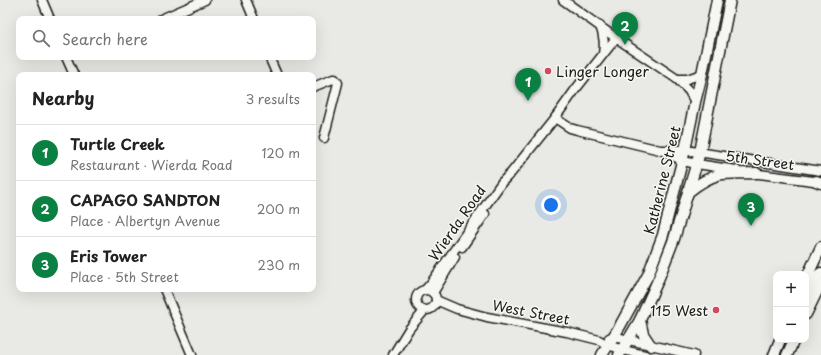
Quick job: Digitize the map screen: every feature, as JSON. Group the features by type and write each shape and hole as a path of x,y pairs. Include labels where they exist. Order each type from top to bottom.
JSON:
{"main road":[{"name":"Katherine Street","path":"602,355 604,343 614,336 648,275 663,235 686,150 717,0"},
{"name":"Katherine Street","path":"620,353 640,320 674,239 700,152 731,0"},
{"path":"688,192 707,179 718,175 756,174"},
{"path":"809,273 821,247"},
{"path":"809,289 816,276 821,273"},
{"path":"809,308 821,283"},
{"path":"640,320 643,334 651,346"},
{"path":"774,355 779,343"},
{"path":"787,355 793,343"}],"street":[{"path":"42,0 49,16"},
{"path":"168,16 205,0"},
{"path":"246,0 253,16"},
{"path":"563,0 676,78 689,91 695,102"},
{"path":"599,26 604,43 603,55"},
{"name":"Wierda Road","path":"432,294 431,283 488,206 502,182 555,118 616,38"},
{"path":"70,60 73,72"},
{"path":"270,60 276,72"},
{"path":"676,78 687,79 702,74"},
{"path":"316,86 333,79 335,79 338,83 324,138"},
{"path":"555,118 570,128 660,150"},
{"name":"5th Street","path":"660,150 686,150 821,171"},
{"name":"5th Street","path":"660,150 683,161 696,164 756,174 819,182"},
{"path":"393,355 409,329 417,305 417,296 422,291 432,294 435,306 428,310 409,329"},
{"path":"165,292 192,355"},
{"name":"West Street","path":"432,294 457,309 487,317 567,332 604,343 620,353 645,355"},
{"path":"417,305 422,310 428,310"},
{"name":"West Street","path":"428,310 457,309"},
{"path":"614,336 694,355"}],"place":[{"name":"CAPAGO SANDTON","path":"625,45"},
{"name":"Linger Longer","path":"548,71"},
{"name":"Turtle Creek","path":"528,101"},
{"name":"Eris Tower","path":"751,226"},
{"name":"115 West","path":"716,310"}]}
